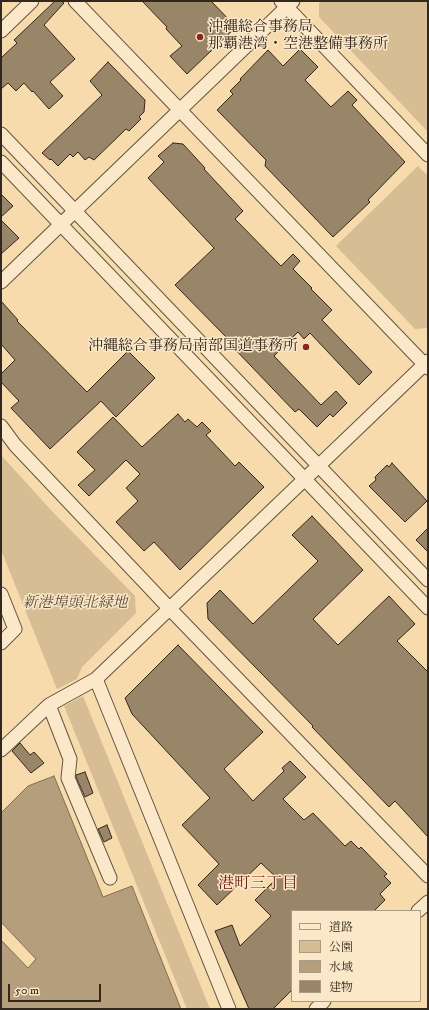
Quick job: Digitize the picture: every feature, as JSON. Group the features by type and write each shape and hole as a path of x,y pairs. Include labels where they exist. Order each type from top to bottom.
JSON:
{"street":[{"path":"1,31 32,1"},
{"path":"1,750 49,705 96,679 318,465 427,364 75,1"},
{"path":"1,282 180,110 287,3 428,154"},
{"path":"1,134 428,580"},
{"path":"1,162 428,608"},
{"path":"1,426 15,445 169,608 428,876"},
{"path":"1,594 15,630 1,643"},
{"path":"96,679 229,1009"},
{"path":"49,705 70,759 68,778 110,878"},
{"path":"419,910 428,902"}],"green space":[{"path":"321,1 428,1 428,132 319,17 319,3"},
{"path":"418,166 428,176 428,328 415,329 336,246"},
{"name":"新港埠頭北緑地","path":"1,455 50,509 135,596 136,613 82,667 77,679 57,689 1,550"},
{"path":"83,696 210,1009 187,1009 64,706"}],"water":[{"path":"54,776 103,897 132,886 181,1009 1,1009 1,940 28,968 36,959 1,922 1,813 28,786"}],"building":[{"path":"55,1 61,1 64,3 44,25 75,59 50,82 63,96 49,109 24,83 16,91 8,83 1,89 1,58 17,43 14,40"},
{"name":"沖縄総合事務局 那覇港湾・空港整備事務所","path":"142,1 211,1 236,27 187,74 170,56 182,46 166,29 167,27"},
{"path":"300,49 318,67 305,80 331,107 348,91 357,100 352,105 405,162 368,200 370,202 333,237 265,166 266,160 217,110 233,94 230,91 241,80 240,79 268,50 283,66"},
{"path":"108,62 145,100 144,112 139,117 141,119 129,131 126,129 94,160 89,157 85,160 78,152 73,157 70,154 58,166 42,153 102,95 90,81"},
{"path":"173,143 183,144 243,211 235,219 281,266 293,254 300,261 293,269 332,310 322,320 372,372 359,385 310,333 304,339 298,332 274,356 321,405 336,391 347,403 333,417 330,414 317,427 299,409 295,412 229,343 230,341 175,285 214,248 148,178 164,162 158,156"},
{"path":"1,194 13,206 1,217"},
{"path":"1,220 19,238 1,254"},
{"path":"1,301 18,320 17,321 87,392 128,351 155,378 116,417 101,401 50,449 11,408 19,401 1,382 1,374 15,360 1,344"},
{"path":"178,414 185,422 188,419 197,427 202,422 211,431 206,435 235,466 239,462 264,487 180,570 154,542 144,551 116,522 138,501 126,488 140,474 126,460 89,496 78,485 95,470 77,452 113,417 142,447"},
{"path":"392,463 427,501 405,522 369,486 376,480 375,477 387,465 389,467"},
{"path":"312,516 363,570 313,619 338,645 389,596 415,624 397,641 428,672 428,837 395,801 389,807 312,727 313,726 208,619 207,603 220,590 253,624 318,561 292,535"},
{"path":"428,528 428,552 416,540"},
{"path":"178,645 263,732 224,769 253,801 284,771 282,768 290,761 306,777 283,799 304,820 313,813 345,846 351,841 359,849 361,847 387,874 384,876 391,883 380,894 385,900 375,910 291,910 291,991 273,1009 249,1009 215,931 232,925 240,946 271,916 255,900 277,878 261,863 217,905 198,885 219,864 182,825 210,798 132,714 125,698"},
{"path":"20,743 30,755 34,752 44,763 31,773 12,751"},
{"path":"85,772 93,793 85,797 76,775"},
{"path":"107,825 112,838 104,842 98,829"}],"place":[{"name":"沖縄総合事務局 那覇港湾・空港整備事務所","path":"200,37"},
{"name":"沖縄総合事務局南部国道事務所","path":"306,347"}],"district":[{"name":"港町三丁目","path":"258,885"}]}
